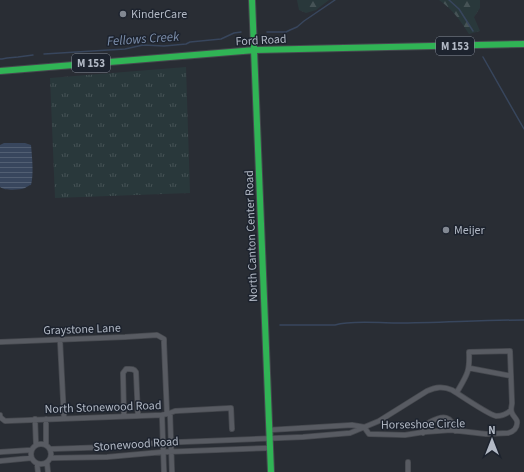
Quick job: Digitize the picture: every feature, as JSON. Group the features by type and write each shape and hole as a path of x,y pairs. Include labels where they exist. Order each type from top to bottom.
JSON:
{"main road":[{"name":"North Canton Center Road","path":"252,0 271,472"},
{"name":"Ford Road","path":"0,71 255,50 524,44"}],"street":[{"name":"Graystone Lane","path":"0,342 157,335 164,339 166,414"},
{"path":"60,340 64,418"},
{"path":"457,392 466,378 469,368 469,352 510,351 511,410"},
{"path":"469,368 511,376"},
{"path":"124,416 123,373 126,369 132,369 136,372 138,416"},
{"name":"Horseshoe Circle","path":"269,430 352,425 364,427 369,434 405,436 437,431 486,434 511,432 515,429 517,423 511,410 502,415 493,415 457,392 446,387 434,388 379,421 373,424 364,427 350,433 293,438 269,438"},
{"name":"North Stonewood Road","path":"0,416 5,420 138,416 166,414 175,411 231,408 232,429"},
{"path":"166,414 172,443 172,472"},
{"path":"164,472 163,443 166,414"},
{"path":"423,433 422,428 437,418 446,418 450,420 454,424 455,431"},
{"path":"36,419 36,444"},
{"path":"46,419 46,444"},
{"path":"333,427 333,435"},
{"path":"292,429 293,438"},
{"name":"Stonewood Road","path":"51,449 269,438"},
{"path":"222,440 222,449"},
{"path":"48,472 52,452 51,449 46,444 36,444 31,450 31,458 34,462 42,465 49,461"},
{"name":"Stonewood Road","path":"49,461 163,452 270,448"},
{"path":"0,452 31,450"},
{"path":"0,462 31,458"},
{"path":"408,462 408,472"},
{"path":"37,464 38,472"}],"green space":[{"path":"297,0 329,0 316,10 306,13 299,10"},
{"path":"439,0 480,0 480,8 474,17 480,31 469,34 456,16"},
{"path":"186,67 190,193 55,198 50,78"}],"water":[{"path":"4,143 25,143 31,145 33,171 31,185 16,190 9,190 0,187 0,145"}],"waterway":[{"name":"Fellows Creek","path":"267,32 286,32 297,27 335,0"},
{"name":"Fellows Creek","path":"449,0 459,9 473,31"},
{"name":"Fellows Creek","path":"44,54 125,49 143,45 164,46 186,44 190,42 221,39 234,33 241,32"},
{"name":"Fellows Creek","path":"0,59 33,55"},
{"name":"Fellows Creek","path":"483,57 524,129"},
{"path":"280,325 335,325 357,322 412,323 524,320"}],"traffic: fast":[{"path":"252,0 271,472"},
{"path":"0,71 255,50 524,44"}],"place":[{"name":"KinderCare","path":"123,14"},
{"name":"Meijer","path":"446,230"}]}
